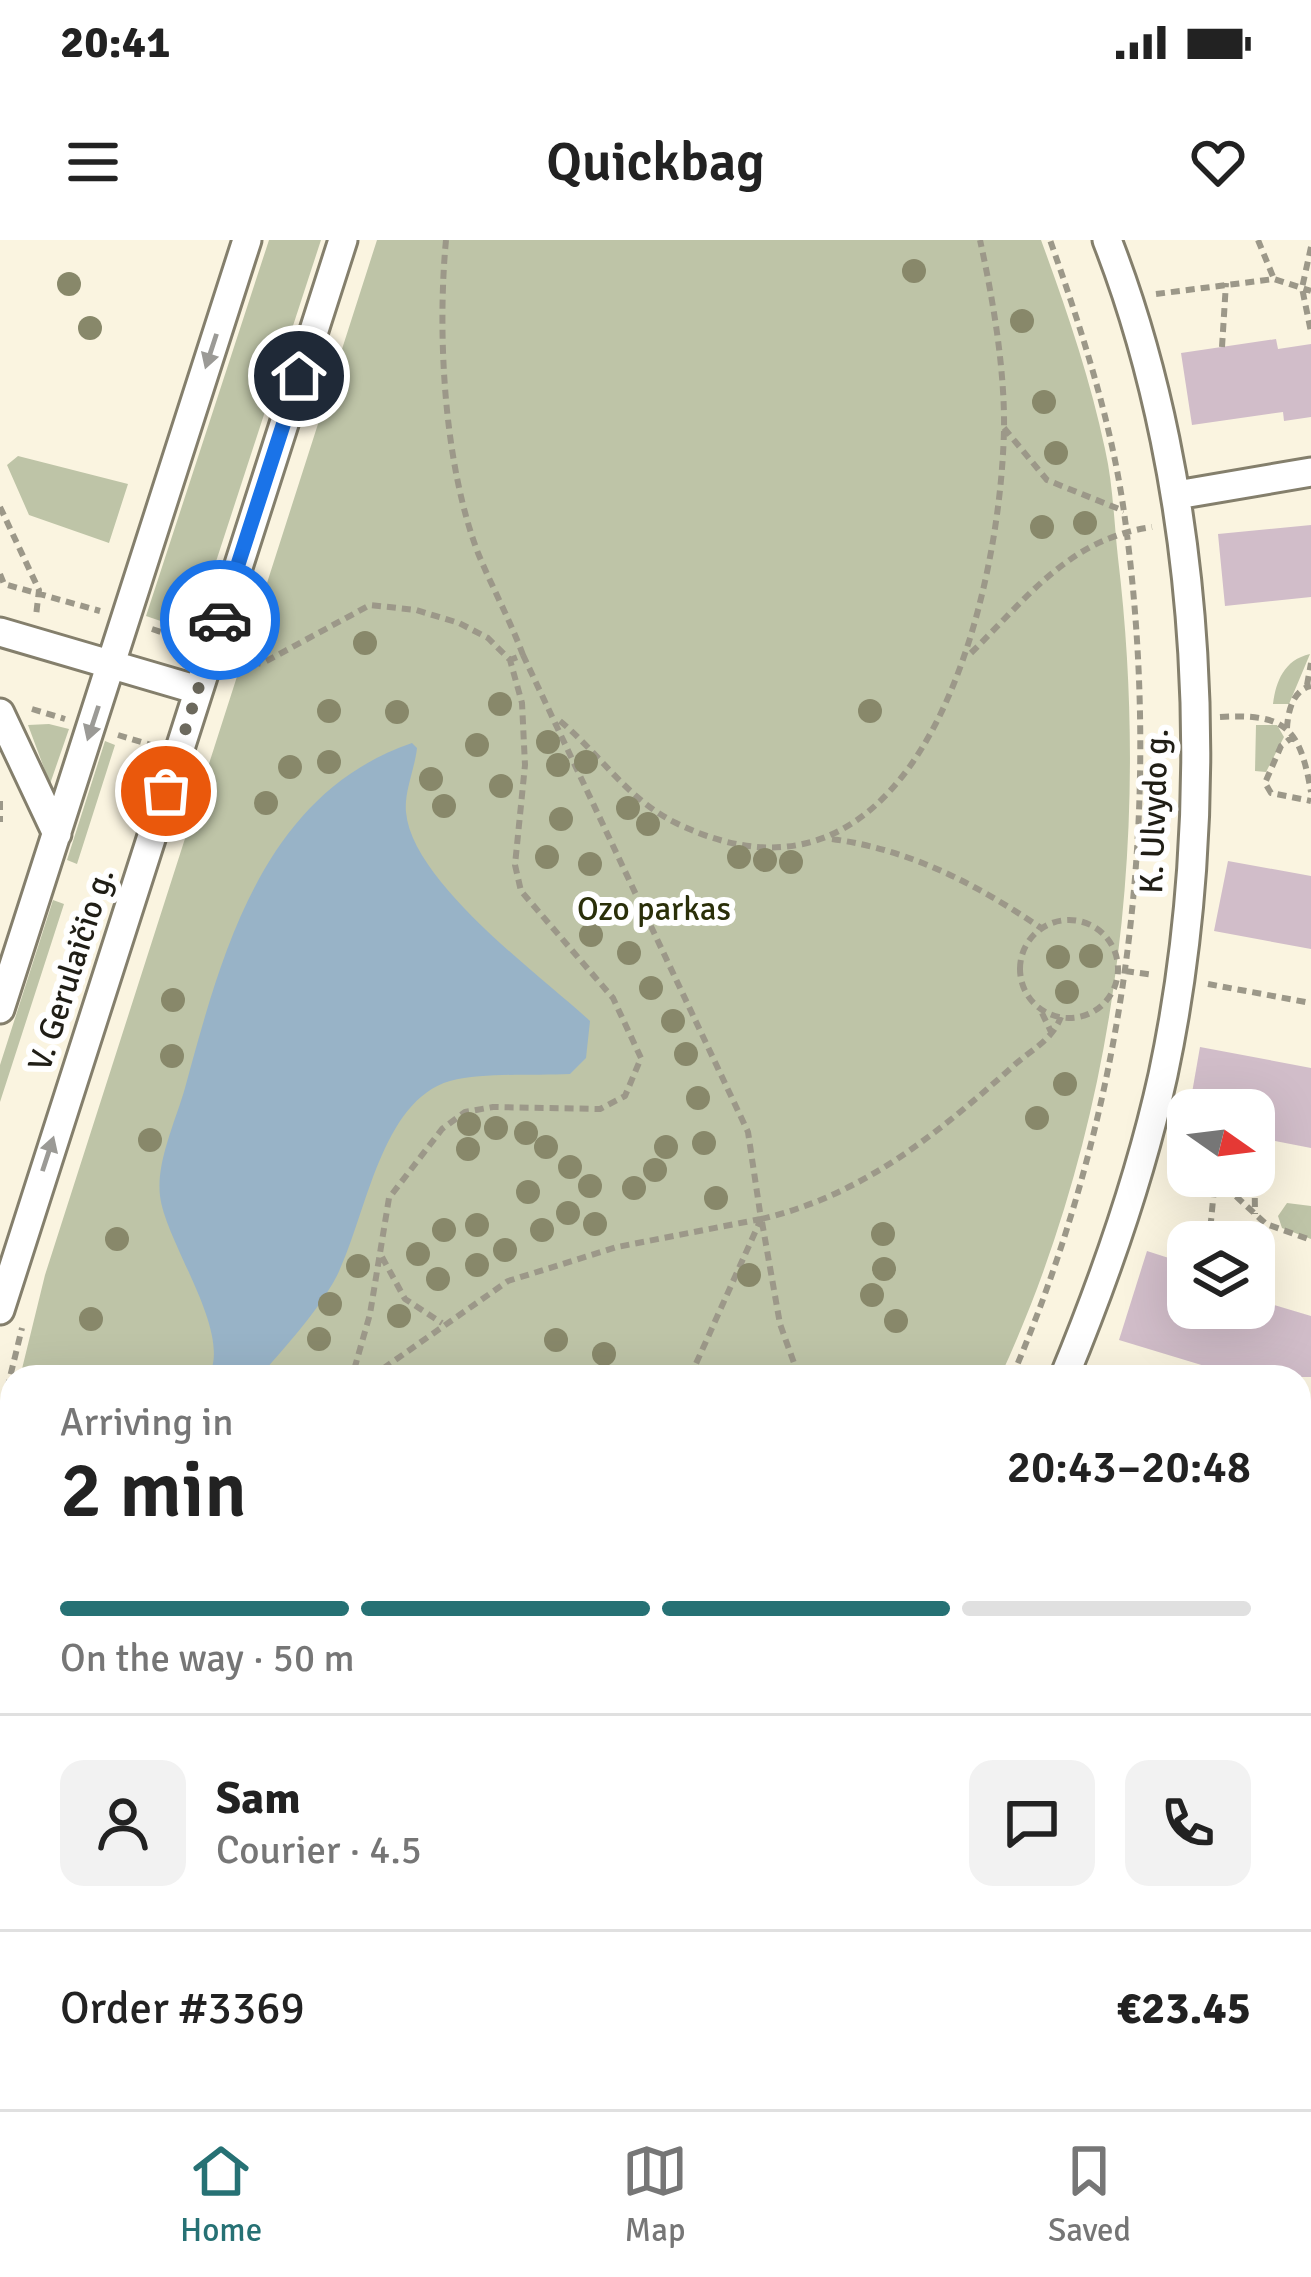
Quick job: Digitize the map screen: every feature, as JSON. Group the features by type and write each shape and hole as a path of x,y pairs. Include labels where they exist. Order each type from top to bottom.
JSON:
{"street":[{"name":"V. Gerulaičio g.","path":"0,1009 247,240"},
{"name":"V. Gerulaičio g.","path":"0,1310 343,240"},
{"name":"K. Ulvydo g.","path":"1069,1365 1129,1208 1164,1071 1179,979 1192,844 1193,682 1178,509 1107,240"},
{"path":"1178,509 1311,472"},
{"path":"0,632 198,690"},
{"path":"7,708 57,834"}],"path":[{"path":"446,240 444,321 454,450 477,550 556,718 584,791 748,1132 779,1324 794,1365"},
{"path":"832,839 885,794 927,740 968,656 991,550 1004,428 980,240"},
{"path":"1017,1365 1048,1294 1093,1137 1128,971 1140,827 1138,665 1124,511 1081,328 1051,240"},
{"path":"1258,240 1274,279"},
{"path":"1311,247 1306,289 1311,332"},
{"path":"1188,290 1274,279 1306,289"},
{"path":"1222,347 1226,283"},
{"path":"1004,428 1047,480 1124,511"},
{"path":"0,507 39,590"},
{"path":"968,656 1055,567 1113,532 1178,509"},
{"path":"0,574 4,584 39,590 261,664 370,605 416,610 460,623 488,638 510,660 522,703 524,744 515,865 521,891 613,998 641,1058 637,1077 625,1096 600,1109 537,1106 465,1112 419,1156 389,1198 355,1365"},
{"path":"510,660 523,655"},
{"path":"1287,728 1288,712 1309,686 1311,663"},
{"path":"7,708 178,753"},
{"path":"1241,716 1261,716 1287,728 1304,746 1311,792"},
{"path":"556,718 638,800 677,824 756,847 832,839 893,851 962,878 1041,928"},
{"path":"1294,736 1281,746 1265,783 1271,794 1311,801"},
{"path":"1304,746 1311,737"},
{"path":"0,801 0,822"},
{"path":"1041,1009 1061,1017 1096,1009 1109,997 1118,970 1109,940 1095,927 1066,920 1041,928 1020,962 1026,993 1041,1009 1053,1036"},
{"path":"1118,970 1311,1003"},
{"path":"386,1365 442,1322 508,1281 617,1247 803,1209 887,1166 955,1121 1024,1055 1053,1036 1061,1017"},
{"path":"1237,1197 1264,1221"},
{"path":"1255,1197 1255,1214"},
{"path":"695,1365 761,1219"},
{"path":"1275,1228 1311,1240"},
{"path":"380,1252 405,1299 442,1322"}],"green space":[{"path":"269,240 321,240 193,632 146,616"},
{"name":"Ozo parkas","path":"377,240 1041,240 1085,370 1108,462 1127,662 1130,766 1115,976 1097,1079 1072,1181 1040,1280 1005,1365 23,1365 45,1275"},
{"path":"18,456 128,484 109,543 29,515 7,465"},
{"path":"1310,654 1289,704 1273,704 1283,673"},
{"path":"28,725 69,729 50,784"},
{"path":"1256,725 1277,725 1284,737 1266,772 1255,771"},
{"path":"105,741 115,745 77,864 67,860"},
{"path":"53,900 64,904 0,1102 0,1065"},
{"path":"1287,1203 1311,1206 1311,1239 1282,1228 1278,1216"}],"water":[{"path":"412,743 417,748 406,804 414,839 454,897 590,1021 586,1058 570,1074 464,1078 425,1093 389,1140 344,1259 308,1320 269,1365 212,1365 206,1313 165,1216 161,1169 215,984 257,884 284,839 319,799 361,767"}],"building":[{"path":"1276,339 1278,349 1311,344 1311,417 1284,421 1283,412 1192,425 1181,353"},
{"path":"1311,525 1311,597 1225,606 1218,534"},
{"path":"1228,861 1311,876 1311,949 1214,931"},
{"path":"1200,1047 1311,1068 1311,1148 1275,1141 1275,1089 1193,1089"},
{"path":"1147,1251 1167,1257 1167,1329 1275,1329 1275,1305 1311,1316 1311,1365 1201,1365 1119,1340"}],"way so far":[{"path":"166,791 220,620"}],"route":[{"path":"220,620 299,376"}]}
